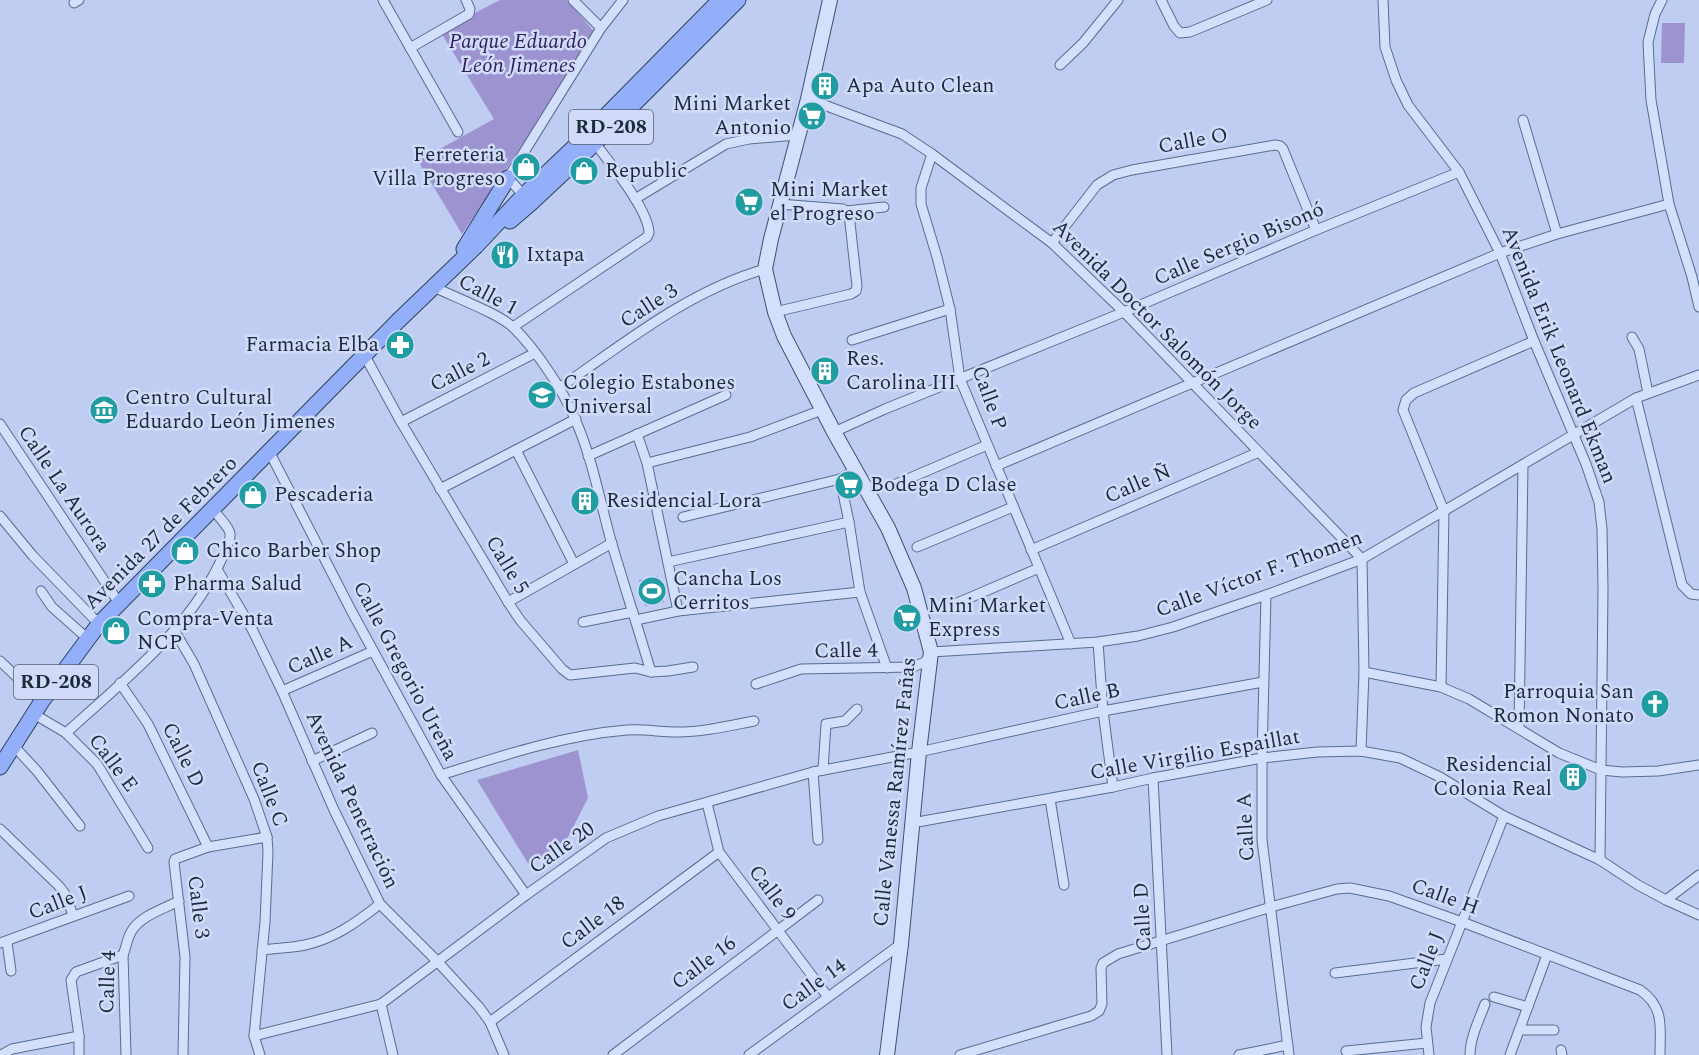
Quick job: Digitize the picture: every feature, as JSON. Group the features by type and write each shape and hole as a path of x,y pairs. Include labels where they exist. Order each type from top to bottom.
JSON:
{"main road":[{"name":"Avenida 27 de Febrero","path":"0,767 38,707 99,624 434,287 476,246 514,218 527,199 589,133 720,0"},
{"name":"Avenida 27 de Febrero","path":"527,199 595,143 738,0"},
{"path":"452,270 508,178"}],"street":[{"path":"383,0 458,132"},
{"path":"410,48 470,14 465,0"},
{"path":"573,0 601,28"},
{"path":"527,199 508,178 601,28 623,0"},
{"name":"Calle Vanessa Ramírez Fañas","path":"830,0 808,99 779,204 765,269 775,312 784,336 822,410 888,528 914,588 931,652 901,944 885,1053"},
{"path":"1060,65 1083,43 1118,0"},
{"path":"1161,0 1180,33 1190,32 1267,0"},
{"name":"Avenida Erik Leonard Ekman","path":"1383,0 1384,47 1396,81 1408,105 1459,172 1500,252 1599,502 1602,529 1600,860"},
{"path":"1662,0 1655,14 1648,42 1651,100 1669,204 1696,276 1699,307"},
{"name":"Avenida Doctor Salomón Jorge","path":"808,99 902,134 1052,243 1124,312 1362,559"},
{"path":"1523,120 1557,234"},
{"path":"635,200 726,144 798,135"},
{"path":"513,327 647,237 649,233 649,228 635,200 595,143"},
{"name":"Calle O","path":"1052,243 1097,185 1113,175 1275,145 1283,149 1316,230"},
{"name":"Calle P","path":"932,154 921,188 921,204 950,309 960,379 1071,644"},
{"name":"Calle Sergio Bisonó","path":"834,432 1459,172"},
{"path":"779,204 846,211 884,207"},
{"path":"996,466 1500,252 1669,204"},
{"path":"775,312 856,291 849,214 846,211"},
{"name":"Calle 3","path":"560,388 669,312 740,276 765,269"},
{"name":"Calle 1","path":"434,287 513,327 560,388 576,419 588,456 651,672"},
{"path":"852,340 950,309"},
{"path":"1632,337 1639,349 1648,393"},
{"path":"1441,687 1444,511 1403,410 1406,400 1414,393 1534,341"},
{"name":"Calle 2","path":"401,422 535,353"},
{"name":"Calle 5","path":"365,356 401,422 508,602 520,620 562,669 570,675 635,668 651,672 693,667"},
{"name":"Calle Víctor F. Thomen","path":"931,652 1098,642 1156,632 1266,595 1362,559 1636,398 1699,375"},
{"path":"588,456 726,395"},
{"path":"1636,398 1682,585 1691,594 1699,595"},
{"path":"646,462 750,437 822,410"},
{"path":"440,489 576,419"},
{"name":"Calle La Aurora","path":"0,424 3,436 119,603"},
{"path":"637,434 646,462 678,611"},
{"path":"889,487 987,445"},
{"path":"516,450 574,564"},
{"name":"Calle Ñ","path":"1031,550 1259,452"},
{"name":"Calle Gregorio Ureña","path":"270,453 373,651 441,775 526,895"},
{"path":"1519,729 1523,465"},
{"path":"683,517 840,479 856,470"},
{"path":"840,479 860,592 887,668"},
{"path":"917,547 1013,507"},
{"path":"66,733 157,649 199,598 217,569 230,534 212,508"},
{"path":"0,516 33,556 99,624"},
{"path":"668,562 849,522"},
{"path":"508,602 612,543"},
{"path":"1361,751 1364,672 1362,559"},
{"path":"948,607 1039,568"},
{"name":"Avenida Penetración","path":"217,569 252,630 334,810 380,904 463,988 490,1022 504,1055"},
{"path":"41,591 52,607 87,639"},
{"path":"583,622 860,592"},
{"name":"Calle A","path":"1266,595 1262,840 1289,1050"},
{"name":"Calle C","path":"174,630 194,664 254,799 267,837 266,922 254,1036 260,1055"},
{"path":"1098,642 1103,711 1113,788"},
{"name":"Calle A","path":"282,692 373,651"},
{"name":"Calle 4","path":"756,684 801,669 919,666 925,662 931,652"},
{"path":"0,661 38,707"},
{"path":"1364,672 1441,687 1469,699 1559,753 1601,770 1658,771 1699,765"},
{"name":"Calle B","path":"920,752 1103,711 1263,682"},
{"name":"Calle D","path":"120,683 148,724 208,847"},
{"name":"Calle E","path":"38,707 97,764 148,848"},
{"path":"823,770 826,724 845,721 857,709"},
{"path":"441,775 574,737 629,730 704,731 754,721"},
{"path":"312,761 372,733"},
{"path":"14,745 80,826"},
{"name":"Calle Virgilio Espaillat","path":"912,823 1113,788 1153,778 1262,758 1317,752 1361,751 1400,758 1440,777 1504,816 1600,860 1638,885 1699,915"},
{"name":"Calle 20","path":"254,1036 381,1004 606,838 658,816 813,772 920,752"},
{"path":"813,772 818,840"},
{"name":"Calle D","path":"1153,778 1167,1055"},
{"path":"1050,799 1064,885"},
{"name":"Calle 9","path":"707,802 718,852 828,997"},
{"name":"Calle J","path":"1429,1055 1427,1015 1504,816"},
{"path":"0,829 54,879 65,894 73,915"},
{"name":"Calle 3","path":"183,1055 185,957 175,859 208,847 267,837"},
{"name":"Calle 18","path":"490,1022 718,852"},
{"path":"1666,900 1699,875"},
{"name":"Calle H","path":"960,1055 1091,1016 1099,1011 1102,1004 1101,968 1103,963 1118,954 1271,907 1338,889 1350,888 1389,896 1640,990 1649,996 1660,1016 1660,1055"},
{"name":"Calle J","path":"3,942 129,896"},
{"name":"Calle 16","path":"613,1055 818,900"},
{"name":"Calle 4","path":"126,1055 123,955 132,931 140,921 178,901"},
{"path":"262,950 305,945 321,940 356,922 380,904"},
{"path":"3,942 11,971"},
{"name":"Calle 14","path":"749,1055 901,944"},
{"path":"78,1055 79,1036 71,980 76,972 123,955"},
{"path":"1510,1055 1547,955"},
{"path":"1335,973 1447,959"},
{"path":"1494,997 1528,1007"},
{"path":"381,1004 393,1055"},
{"path":"1470,1055 1485,1004"},
{"path":"1519,1030 1554,1030"},
{"path":"1,1055 12,1049 79,1036"},
{"path":"1346,1051 1427,1043"},
{"path":"1239,1055 1289,1050"}],"green space":[{"name":"Parque Eduardo León Jimenes","path":"500,0 567,0 597,35 462,234 418,161 494,119 440,31"},
{"path":"1662,23 1685,23 1684,63 1661,63"},
{"name":"Cancha Los Cerritos","path":"658,576 664,602 645,606 639,580"},
{"path":"578,750 588,798 567,839 529,865 477,780"}],"place":[{"name":"Apa Auto Clean","path":"825,86"},
{"name":"Mini Market Antonio","path":"812,116"},
{"name":"Ferreteria Villa Progreso","path":"526,167"},
{"name":"Republic","path":"584,171"},
{"name":"Mini Market el Progreso","path":"749,202"},
{"name":"Ixtapa","path":"505,255"},
{"name":"Farmacia Elba","path":"400,345"},
{"name":"Res. Carolina III","path":"825,371"},
{"name":"Colegio Estabones Universal","path":"542,395"},
{"name":"Centro Cultural Eduardo León Jimenes","path":"104,410"},
{"name":"Bodega D Clase","path":"849,485"},
{"name":"Pescaderia","path":"253,495"},
{"name":"Residencial Lora","path":"585,501"},
{"name":"Chico Barber Shop","path":"185,551"},
{"name":"Pharma Salud","path":"152,584"},
{"name":"Cancha Los Cerritos","path":"652,591"},
{"name":"Mini Market Express","path":"907,618"},
{"name":"Compra-Venta NCP","path":"116,631"},
{"name":"Parroquia San Romon Nonato","path":"1655,704"},
{"name":"Residencial Colonia Real","path":"1573,777"}]}
